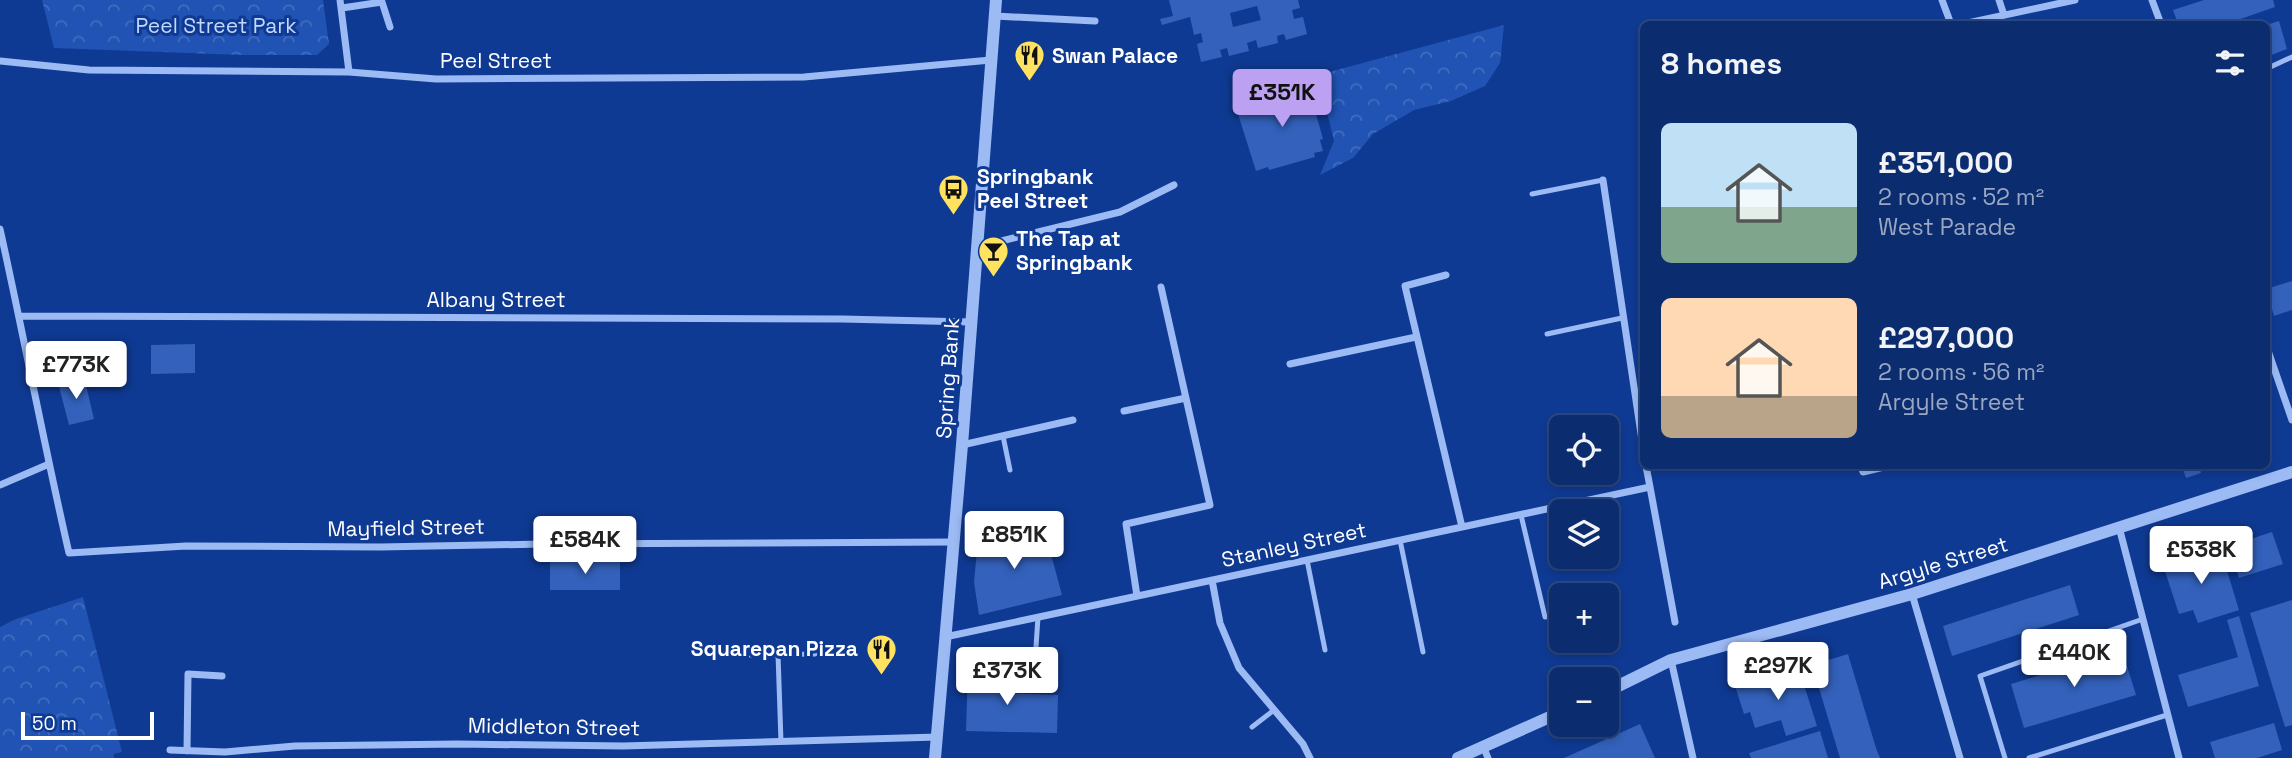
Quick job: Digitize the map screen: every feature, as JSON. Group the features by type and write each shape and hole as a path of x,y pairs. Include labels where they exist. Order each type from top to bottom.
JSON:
{"street":[{"name":"Spring Bank","path":"936,758 996,0"},
{"path":"1942,0 1950,21"},
{"path":"1998,0 2004,15"},
{"path":"1977,21 2075,0"},
{"path":"2152,0 2160,21"},
{"path":"349,72 341,4 382,2 390,27"},
{"path":"995,16 1095,21"},
{"name":"Peel Street","path":"0,61 89,70 349,72 436,79 804,77 991,60"},
{"path":"1603,180 1640,429"},
{"path":"977,247 1120,212 1174,185"},
{"path":"0,229 49,464 0,485"},
{"path":"1446,275 1405,286 1462,527"},
{"path":"1137,596 1126,524 1210,505 1161,287"},
{"name":"Albany Street","path":"20,316 842,319 971,322"},
{"path":"1290,364 1416,337"},
{"path":"2270,373 2292,419"},
{"path":"1124,411 1186,398"},
{"path":"962,445 1073,420"},
{"name":"Mayfield Street","path":"49,464 69,553 186,546 954,542"},
{"path":"1647,469 1675,622"},
{"name":"Argyle Street","path":"1619,686 1671,660 1912,594 2292,472"},
{"name":"Stanley Street","path":"945,637 1650,487"},
{"path":"2119,526 2179,758"},
{"path":"1212,580 1220,623 1239,668 1303,744 1310,758"},
{"path":"1912,594 1960,758"},
{"path":"1671,660 1693,758"},
{"path":"187,751 188,674 222,676"},
{"path":"1458,758 1485,752 1549,718"},
{"name":"Middleton Street","path":"170,750 225,752 295,746 430,744 623,746 938,737"}],"lane":[{"path":"2270,67 2292,57"},
{"path":"1532,194 1603,180"},
{"path":"1547,334 1622,318"},
{"path":"1003,436 1010,470"},
{"path":"1521,514 1545,618 1549,617"},
{"path":"1400,540 1423,652"},
{"path":"1307,560 1325,650"},
{"path":"1036,648 1038,617"},
{"path":"2005,758 1980,676 2143,620"},
{"path":"750,654 815,654"},
{"path":"778,654 781,743"},
{"path":"1252,727 1273,710"},
{"path":"2029,758 2167,715"}],"green space":[{"name":"Peel Street Park","path":"42,0 323,0 329,44 317,55 54,48"},
{"path":"1504,25 1500,63 1485,86 1451,101 1414,110 1373,134 1353,158 1320,175 1334,141 1318,75"},
{"path":"83,597 122,752 114,754 114,758 0,758 0,627"}],"building":[{"path":"1169,0 1298,0 1300,8 1292,10 1294,19 1303,17 1307,34 1286,40 1284,34 1277,36 1278,43 1258,48 1256,40 1247,43 1249,51 1229,56 1227,48 1220,50 1222,57 1201,62 1197,44 1203,42 1201,33 1194,35 1190,17 1162,25 1160,19 1173,16","holes":["1257,6 1261,20 1233,27 1230,13"]},
{"path":"2204,0 2273,0 2275,7 2235,21 2177,21 2173,10"},
{"path":"2279,21 2287,49 2270,55 2270,24"},
{"path":"1308,85 1323,139 1320,140 1323,151 1314,153 1315,157 1256,171 1238,114 1244,112 1241,103"},
{"path":"2292,281 2292,310 2274,316 2270,288"},
{"path":"195,344 195,373 151,374 151,345"},
{"path":"84,377 94,419 69,425 58,383"},
{"path":"2183,469 2200,469 2201,473 2186,478"},
{"path":"1044,528 1062,595 979,615 974,582 978,540"},
{"path":"2272,532 2283,564 2239,578 2229,546"},
{"path":"2221,551 2239,610 2198,623 2193,610 2179,614 2162,562 2186,554 2188,561"},
{"path":"550,561 620,561 620,590 550,590"},
{"path":"2070,585 2079,615 1952,656 1943,626"},
{"path":"2292,600 2292,725 2285,727 2250,613"},
{"path":"2239,616 2259,686 2188,707 2178,675 2238,657 2227,620"},
{"path":"2122,650 2136,695 2024,728 2011,684"},
{"path":"1848,654 1880,758 1840,758 1812,665"},
{"path":"968,667 1000,668 999,693 1058,695 1057,733 966,731"},
{"path":"1799,669 1817,726 1786,736 1781,720 1755,728 1750,712 1744,714 1735,686"},
{"path":"2274,723 2282,750 2257,758 2215,758 2210,742"},
{"path":"1640,724 1655,758 1564,758 1611,737 1619,737 1619,733"},
{"path":"1820,731 1828,758 1751,758 1749,753"}],"place":[{"name":"Swan Palace","path":"1029,83"},
{"name":"Springbank Peel Street","path":"954,216"},
{"name":"The Tap at Springbank","path":"993,278"},
{"name":"Squarepan Pizza","path":"881,676"}]}
